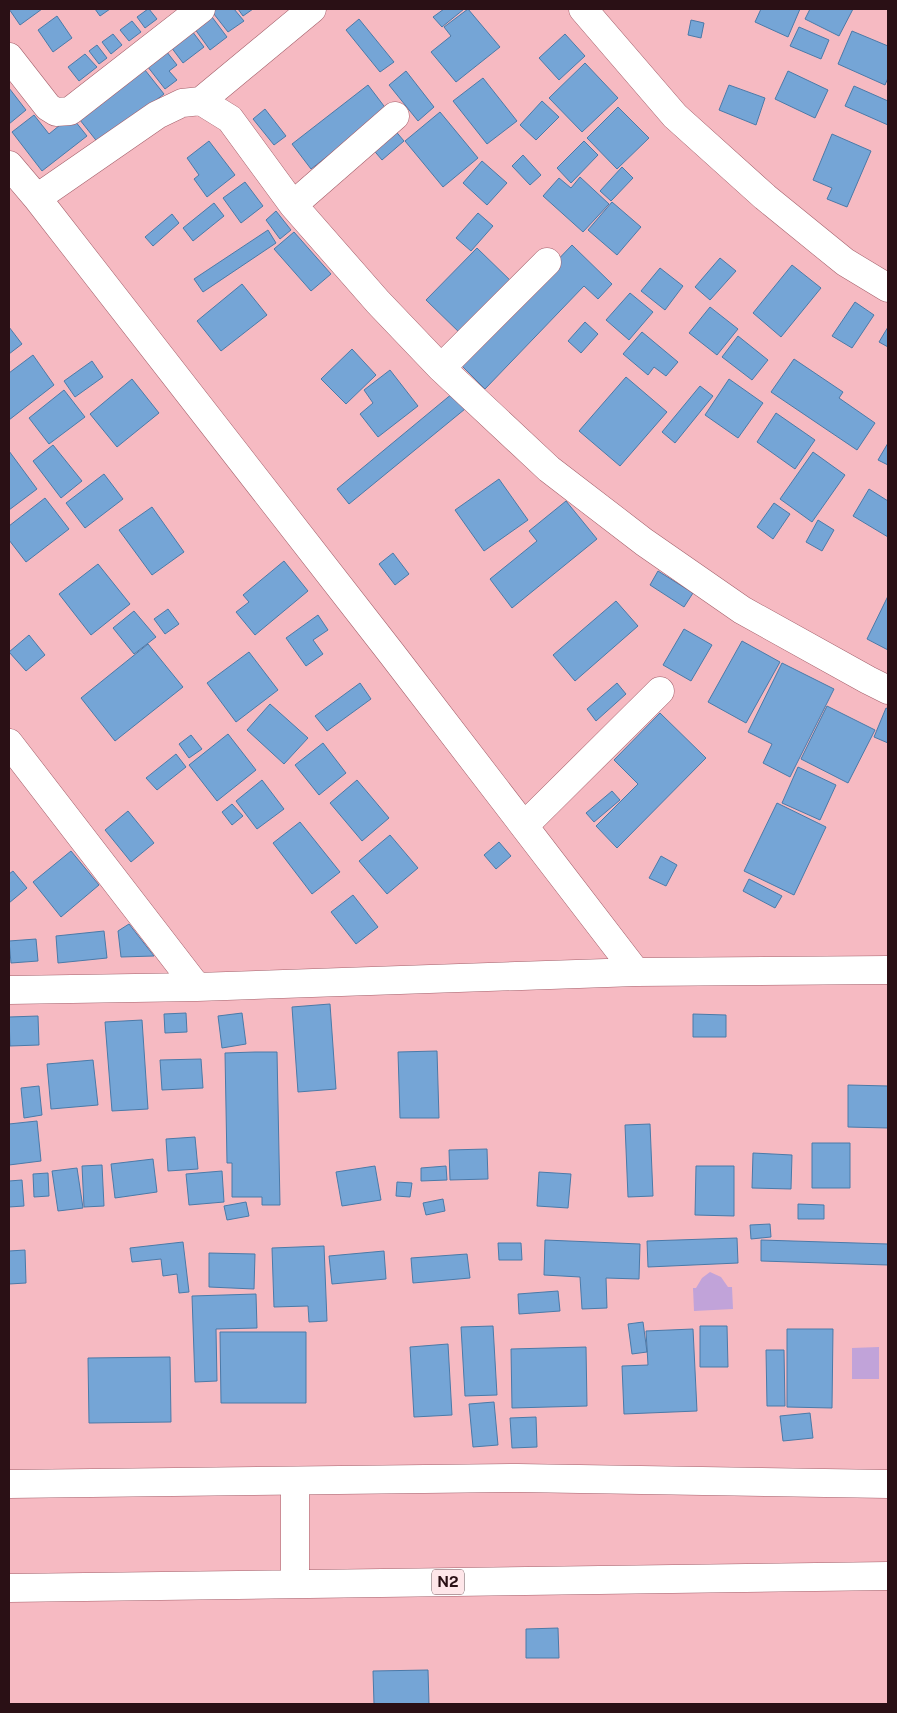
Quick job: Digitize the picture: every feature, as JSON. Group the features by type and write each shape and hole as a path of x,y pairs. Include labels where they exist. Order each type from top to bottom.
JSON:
{"street":[{"path":"9,57 48,108 56,112 70,111 201,9"},
{"path":"37,198 157,115 182,103 201,101 312,9"},
{"path":"583,9 675,116 779,209 845,262 888,288"},
{"path":"201,101 230,119 293,205 378,302 441,368 549,469 644,542 742,610 888,690"},
{"path":"293,205 395,116"},
{"path":"9,165 37,198 636,972"},
{"path":"441,368 547,262"},
{"path":"524,826 660,691"},
{"path":"9,743 196,987"},
{"path":"9,990 196,987 636,972 888,970"},
{"path":"9,1484 518,1478 888,1484"},
{"path":"295,1481 295,1584"},
{"name":"N2","path":"9,1588 888,1576"}],"shaded area":[{"path":"710,1272 721,1277 728,1287 732,1287 733,1309 694,1311 693,1288 696,1288 702,1278"},
{"path":"879,1347 879,1379 852,1379 852,1348"}],"building":[{"path":"9,9 42,9 20,25"},
{"path":"95,9 110,9 100,16"},
{"path":"148,9 157,19 145,28 137,17"},
{"path":"210,9 234,9 244,21 228,32"},
{"path":"238,9 253,9 243,16"},
{"path":"444,9 464,9 442,27 433,17"},
{"path":"468,9 500,47 456,82 431,52 451,36 444,27"},
{"path":"761,9 800,9 788,37 755,22"},
{"path":"810,9 853,9 839,36 805,19"},
{"path":"209,13 227,37 210,50 192,25"},
{"path":"57,16 72,38 53,52 38,30"},
{"path":"359,19 394,62 380,72 346,30"},
{"path":"691,20 704,23 701,38 688,35"},
{"path":"132,21 141,32 129,41 120,30"},
{"path":"189,27 204,47 183,63 168,43"},
{"path":"799,27 829,40 821,59 790,46"},
{"path":"852,31 888,46 888,78 885,85 838,64"},
{"path":"113,34 122,45 111,54 102,42"},
{"path":"565,34 585,56 559,80 539,58"},
{"path":"97,45 107,58 99,64 89,51"},
{"path":"163,47 177,65 169,71 177,80 165,89 144,62"},
{"path":"85,54 97,67 79,81 68,67"},
{"path":"585,63 618,98 582,132 549,98"},
{"path":"141,65 164,94 99,144 76,115"},
{"path":"406,71 434,107 418,121 389,85"},
{"path":"788,71 828,90 815,118 775,99"},
{"path":"483,78 517,121 487,144 453,101"},
{"path":"368,85 387,110 311,169 292,144"},
{"path":"729,85 765,98 756,125 719,110"},
{"path":"854,86 888,101 888,125 845,106"},
{"path":"9,88 26,110 9,124"},
{"path":"542,101 559,117 536,140 520,125"},
{"path":"618,107 649,138 617,169 587,138"},
{"path":"265,109 286,136 274,145 253,119"},
{"path":"440,112 478,158 443,187 405,141"},
{"path":"34,115 49,134 71,116 87,136 42,171 12,132"},
{"path":"393,128 404,141 382,160 371,147"},
{"path":"832,134 871,151 847,207 827,199 832,188 813,180"},
{"path":"209,141 235,175 207,197 194,179 199,175 187,158"},
{"path":"584,141 598,155 571,183 557,168"},
{"path":"523,155 541,175 530,185 512,166"},
{"path":"482,161 507,183 487,205 463,183"},
{"path":"622,167 633,178 611,201 600,191"},
{"path":"580,177 609,204 583,232 543,196 559,178 571,188"},
{"path":"245,182 263,206 241,223 223,198"},
{"path":"612,202 641,227 617,255 588,230"},
{"path":"214,203 224,216 193,241 183,228"},
{"path":"276,211 291,230 280,239 266,220"},
{"path":"478,213 493,226 471,251 456,238"},
{"path":"172,214 179,223 153,246 145,237"},
{"path":"268,230 276,243 203,292 194,279"},
{"path":"294,232 331,274 311,291 274,249"},
{"path":"572,245 612,284 598,299 584,286 485,389 459,363"},
{"path":"477,248 514,284 463,336 426,300"},
{"path":"720,258 736,271 710,300 695,287"},
{"path":"792,265 821,288 781,337 753,313"},
{"path":"660,268 683,286 665,310 641,291"},
{"path":"242,284 267,315 221,351 197,321"},
{"path":"630,293 653,312 629,340 606,320"},
{"path":"855,302 874,315 852,348 832,336"},
{"path":"710,307 738,329 717,355 689,333"},
{"path":"585,322 598,334 581,353 568,341"},
{"path":"9,327 22,344 9,354"},
{"path":"888,327 888,347 879,342"},
{"path":"642,332 678,362 666,376 654,367 648,375 623,354"},
{"path":"738,336 768,360 752,380 722,357"},
{"path":"352,349 376,375 346,404 321,379"},
{"path":"33,355 54,385 9,420 9,373"},
{"path":"794,359 843,392 839,398 875,423 857,450 771,392"},
{"path":"92,361 103,377 75,397 64,381"},
{"path":"390,370 418,406 378,437 360,414 373,403 364,390"},
{"path":"626,377 667,412 620,466 579,431"},
{"path":"132,379 159,413 117,447 90,414"},
{"path":"729,379 763,403 738,438 705,415"},
{"path":"700,386 713,396 675,443 662,432"},
{"path":"64,390 85,417 49,444 29,418"},
{"path":"453,393 465,409 349,504 337,489"},
{"path":"776,413 815,440 795,469 757,442"},
{"path":"888,443 888,465 878,460"},
{"path":"53,445 82,481 61,498 33,461"},
{"path":"9,451 37,489 9,510"},
{"path":"813,452 845,475 812,522 780,499"},
{"path":"104,474 123,499 85,528 66,503"},
{"path":"499,479 528,520 484,551 455,510"},
{"path":"869,489 888,501 888,537 853,516"},
{"path":"45,498 69,529 26,562 9,540 9,526"},
{"path":"566,501 597,539 512,608 490,579 537,541 529,531"},
{"path":"774,503 790,514 773,539 757,527"},
{"path":"152,507 184,552 152,575 119,530"},
{"path":"818,520 834,530 822,551 806,542"},
{"path":"393,553 409,574 395,585 379,564"},
{"path":"284,561 308,591 255,635 236,612 249,602 243,595"},
{"path":"98,564 130,604 91,635 59,594"},
{"path":"658,571 693,593 684,607 650,585"},
{"path":"888,596 888,650 867,639"},
{"path":"616,601 638,626 575,681 553,655"},
{"path":"168,609 179,624 165,634 154,619"},
{"path":"134,611 156,637 134,654 113,628"},
{"path":"318,615 328,630 313,640 323,654 306,666 286,638"},
{"path":"684,629 712,645 691,681 663,665"},
{"path":"29,635 45,655 26,671 9,652"},
{"path":"742,641 780,662 746,723 708,702"},
{"path":"148,644 183,687 115,741 81,698"},
{"path":"249,652 278,690 236,722 207,683"},
{"path":"782,663 834,689 790,777 763,763 772,744 748,732"},
{"path":"360,683 371,699 327,731 315,716"},
{"path":"617,683 626,694 596,721 587,709"},
{"path":"270,704 308,738 284,764 247,730"},
{"path":"827,706 875,730 848,783 801,759"},
{"path":"886,708 888,709 888,743 874,737"},
{"path":"660,713 706,758 617,848 596,826 638,784 614,760"},
{"path":"228,734 256,770 217,801 189,765"},
{"path":"191,735 202,749 189,758 179,744"},
{"path":"323,743 346,773 319,795 295,765"},
{"path":"176,754 186,767 157,790 146,778"},
{"path":"798,767 836,785 820,820 782,803"},
{"path":"262,780 284,809 257,829 236,801"},
{"path":"357,780 389,818 362,841 330,803"},
{"path":"612,791 620,800 594,822 586,813"},
{"path":"777,803 826,827 794,895 744,871"},
{"path":"232,804 243,816 232,825 222,812"},
{"path":"128,811 154,843 131,862 105,830"},
{"path":"300,822 340,872 312,894 273,843"},
{"path":"390,835 418,868 387,894 359,861"},
{"path":"499,842 511,856 496,869 484,855"},
{"path":"71,851 99,885 61,917 33,882"},
{"path":"661,856 677,865 666,886 649,878"},
{"path":"13,871 27,888 9,903 9,874"},
{"path":"749,879 782,896 775,908 743,891"},
{"path":"353,895 378,927 356,944 331,912"},
{"path":"129,924 154,956 121,957 118,931"},
{"path":"104,931 107,958 58,963 56,936"},
{"path":"36,939 38,961 11,963 9,941"},
{"path":"330,1004 336,1089 298,1092 292,1007"},
{"path":"186,1013 187,1032 165,1033 164,1014"},
{"path":"242,1013 246,1044 222,1048 218,1016"},
{"path":"693,1014 726,1015 726,1037 693,1037"},
{"path":"38,1016 39,1045 10,1046 9,1017"},
{"path":"142,1020 148,1109 112,1111 105,1022"},
{"path":"437,1051 439,1118 400,1118 398,1052"},
{"path":"277,1052 280,1205 262,1205 262,1197 232,1197 232,1163 227,1163 225,1053"},
{"path":"201,1059 203,1088 162,1090 160,1060"},
{"path":"93,1060 98,1105 51,1109 47,1064"},
{"path":"848,1085 888,1086 888,1128 848,1127"},
{"path":"39,1086 42,1115 24,1118 21,1088"},
{"path":"37,1121 41,1161 9,1165 9,1124"},
{"path":"650,1124 653,1196 628,1197 625,1125"},
{"path":"195,1137 198,1169 168,1171 166,1139"},
{"path":"812,1143 850,1143 850,1188 812,1188"},
{"path":"487,1149 488,1179 450,1180 449,1150"},
{"path":"753,1153 792,1155 791,1189 752,1188"},
{"path":"153,1159 157,1192 115,1198 111,1164"},
{"path":"102,1165 104,1206 84,1207 82,1166"},
{"path":"375,1166 381,1200 342,1206 336,1172"},
{"path":"446,1166 447,1180 421,1181 421,1168"},
{"path":"696,1166 734,1166 734,1216 695,1215"},
{"path":"77,1168 83,1208 58,1211 52,1171"},
{"path":"222,1171 224,1202 189,1205 186,1174"},
{"path":"539,1172 571,1174 568,1208 537,1206"},
{"path":"48,1173 49,1196 34,1197 33,1174"},
{"path":"22,1180 24,1206 9,1207 9,1181"},
{"path":"397,1182 412,1183 410,1197 396,1196"},
{"path":"443,1199 445,1211 426,1215 423,1203"},
{"path":"246,1202 249,1216 227,1220 224,1206"},
{"path":"798,1204 824,1205 824,1219 798,1219"},
{"path":"770,1224 771,1237 751,1239 750,1225"},
{"path":"737,1238 738,1263 648,1267 647,1241"},
{"path":"545,1240 640,1244 639,1279 606,1278 607,1308 582,1309 580,1277 544,1275"},
{"path":"761,1240 888,1244 888,1265 761,1261"},
{"path":"183,1242 189,1292 179,1293 177,1274 163,1276 161,1259 132,1262 130,1248"},
{"path":"498,1243 521,1243 522,1260 499,1260"},
{"path":"324,1246 327,1321 309,1322 308,1306 274,1307 272,1248"},
{"path":"25,1250 26,1283 9,1284 9,1251"},
{"path":"384,1251 386,1279 332,1284 329,1256"},
{"path":"209,1253 255,1254 254,1289 209,1287"},
{"path":"467,1254 470,1278 413,1283 411,1258"},
{"path":"558,1291 560,1311 519,1314 518,1294"},
{"path":"256,1294 257,1328 216,1329 217,1381 195,1382 192,1296"},
{"path":"643,1322 647,1352 632,1354 628,1324"},
{"path":"493,1326 497,1395 465,1396 461,1327"},
{"path":"700,1326 727,1326 728,1367 700,1367"},
{"path":"693,1329 697,1411 624,1414 622,1366 648,1365 646,1331"},
{"path":"787,1329 833,1329 832,1408 787,1407"},
{"path":"220,1332 306,1332 306,1403 221,1403"},
{"path":"448,1344 452,1415 414,1417 410,1347"},
{"path":"586,1347 587,1406 512,1408 511,1349"},
{"path":"766,1350 784,1350 785,1406 767,1406"},
{"path":"170,1357 171,1422 89,1423 88,1358"},
{"path":"494,1402 498,1445 473,1447 469,1404"},
{"path":"810,1413 813,1438 783,1441 780,1416"},
{"path":"536,1417 537,1447 512,1448 510,1418"},
{"path":"558,1628 559,1658 526,1658 526,1629"},
{"path":"428,1670 429,1704 374,1704 373,1671"}]}
